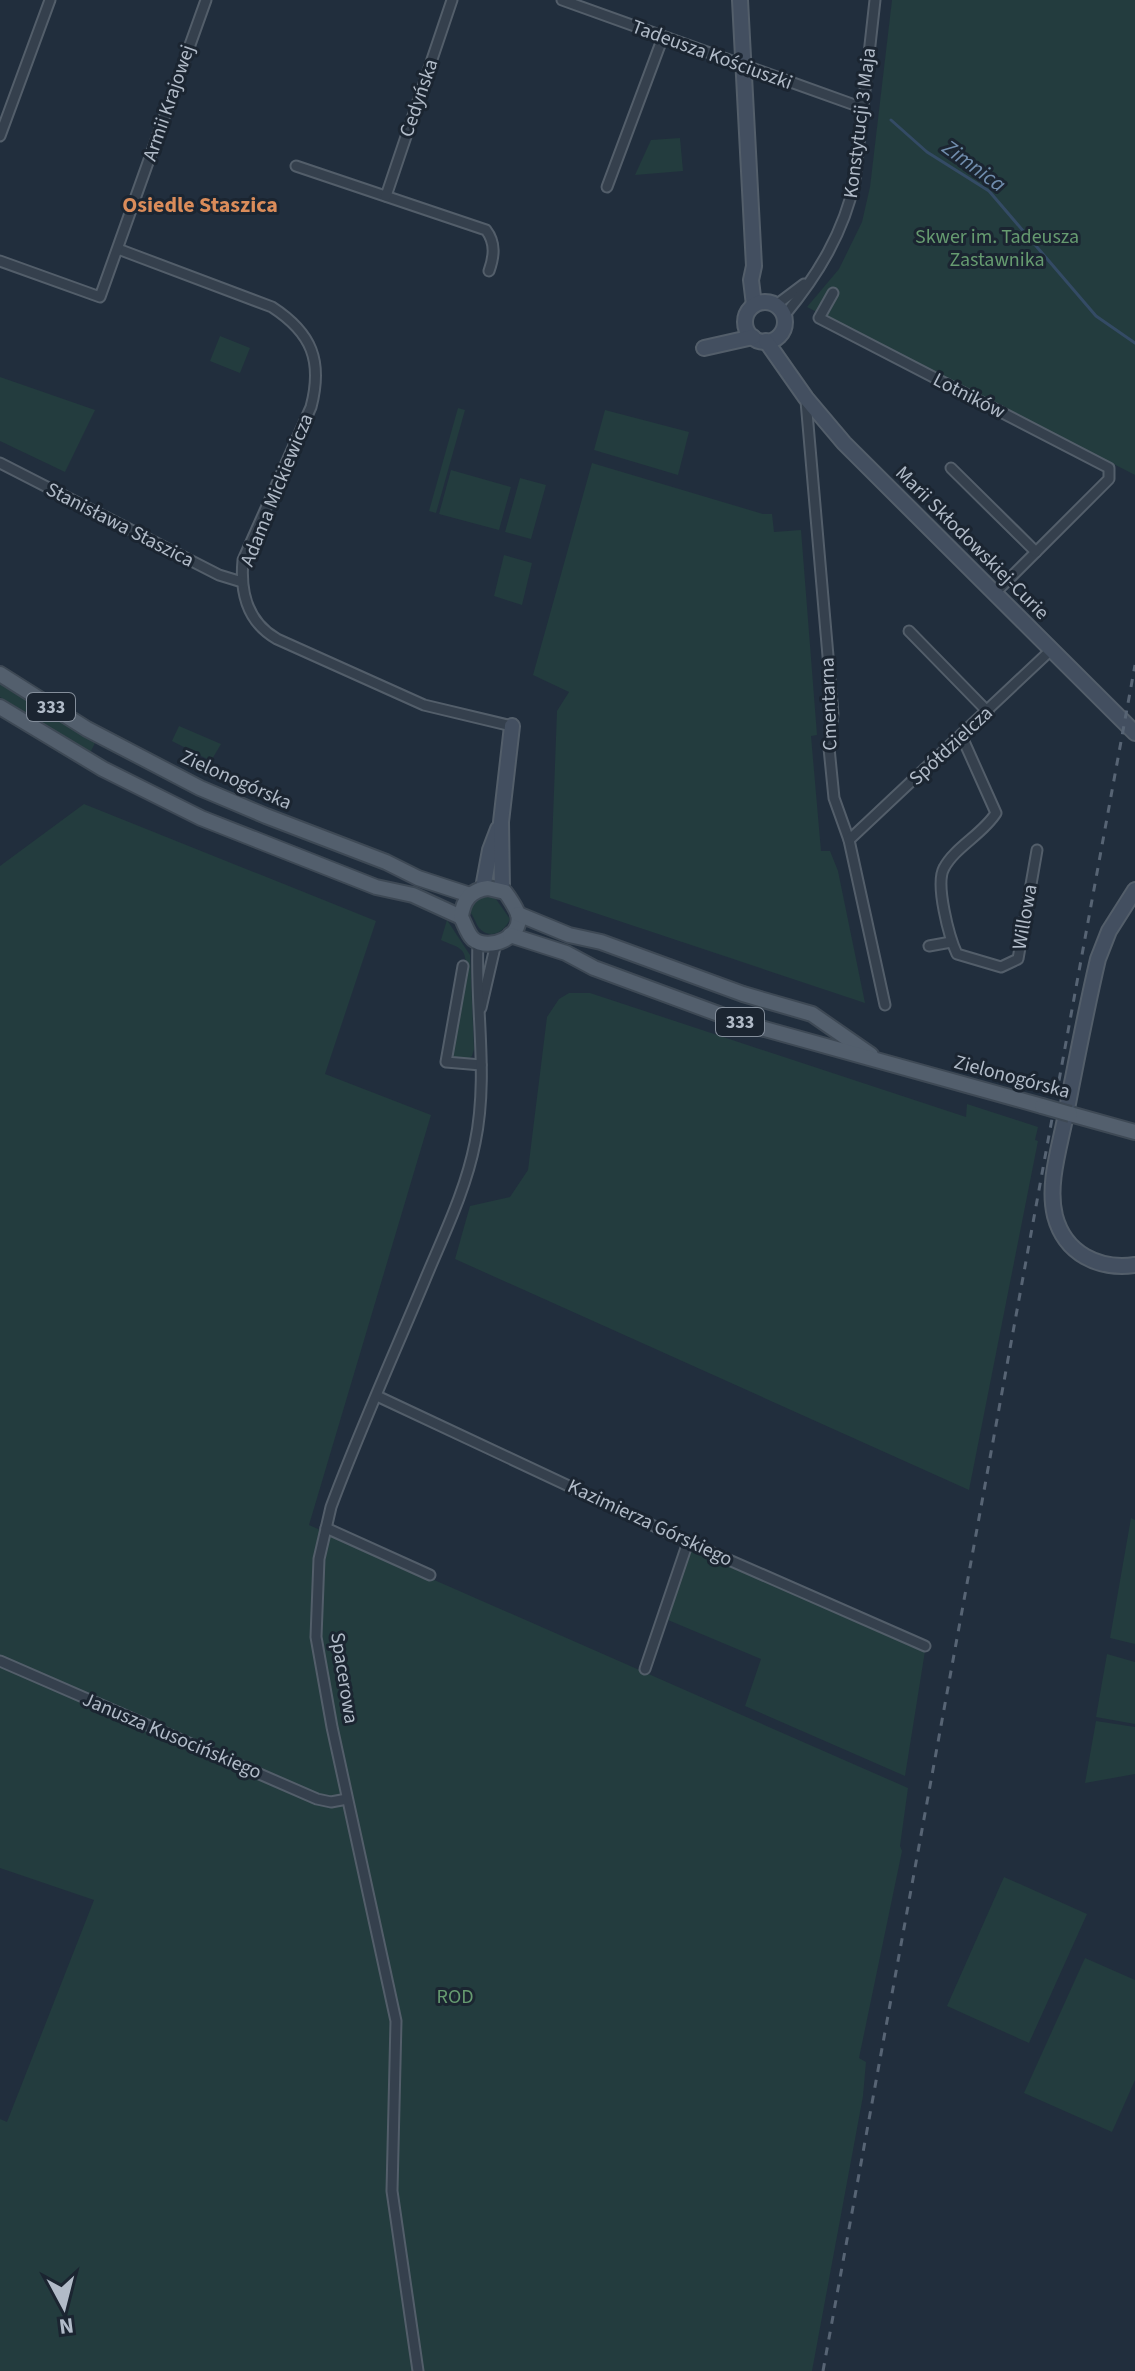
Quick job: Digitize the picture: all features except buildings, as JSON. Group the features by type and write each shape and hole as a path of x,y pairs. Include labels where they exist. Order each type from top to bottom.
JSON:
{"main road":[{"name":"Zielonogórska","path":"0,674 87,729 212,793 386,862 418,878 476,892"},
{"name":"333","path":"0,707 103,769 210,822 364,882 413,895 461,917"},
{"name":"333","path":"476,892 502,890"},
{"path":"476,892 465,901 461,917 469,934 478,942 496,943 510,935 518,914 502,890"},
{"name":"Zielonogórska","path":"518,914 569,935 601,942 743,994 812,1014 878,1060"},
{"name":"Zielonogórska","path":"510,935 566,953 594,968 734,1020 1135,1132"}],"street":[{"path":"0,136 50,0"},
{"name":"Armii Krajowej","path":"0,261 100,297 206,0"},
{"name":"Cedyńska","path":"386,196 452,0"},
{"name":"Tadeusza Kościuszki","path":"562,0 863,108"},
{"path":"706,348 783,332 751,280 754,266 740,0"},
{"name":"Konstytucji 3 Maja","path":"770,307 807,282 834,244 849,209 875,0"},
{"path":"607,187 663,37"},
{"path":"296,166 486,230 491,236 494,250 489,271"},
{"name":"Adama Mickiewicza","path":"118,249 272,307 291,319 307,339 315,361 316,382 311,407 243,560 242,582 251,615 260,626 277,639 424,705 512,726"},
{"name":"Lotników","path":"833,293 819,318 1109,468 1109,479 1036,552"},
{"path":"760,336 748,311 770,307"},
{"name":"Marii Skłodowskiej-Curie","path":"760,336 844,443 1135,733"},
{"name":"Cmentarna","path":"806,398 833,714 829,748 834,798 849,840 885,1005"},
{"name":"Stanisława Staszica","path":"0,463 219,575 242,582"},
{"path":"951,468 1036,552 995,593"},
{"path":"909,631 988,712"},
{"name":"Spółdzielcza","path":"849,840 1051,650"},
{"path":"502,890 501,822 512,726"},
{"path":"929,946 951,942 940,881 944,867 996,813 962,737"},
{"path":"476,892 501,822"},
{"name":"Willowa","path":"951,942 957,954 1001,967 1018,959 1037,850"},
{"path":"1135,890 1109,931 1098,959 1053,1194 1058,1225 1076,1250 1103,1265 1135,1265"},
{"name":"Spacerowa","path":"418,2371 392,2191 396,2021 318,1663 319,1559 342,1478 467,1173 479,1114 478,942"},
{"name":"Spacerowa","path":"480,1012 496,943"},
{"path":"463,966 446,1062 481,1065"},
{"name":"Kazimierza Górskiego","path":"377,1396 688,1542 925,1646"},
{"path":"326,1528 430,1575"},
{"path":"645,1669 688,1542"},
{"name":"Janusza Kusocińskiego","path":"0,1661 317,1799 331,1802 347,1799"}],"green space":[{"name":"Skwer im. Tadeusza Zastawnika","path":"892,0 1135,0 1135,475 807,307 839,269 862,222 870,187"},
{"path":"680,138 683,171 635,175 651,140"},
{"path":"220,336 250,348 240,373 210,361"},
{"path":"0,377 95,410 65,472 0,441"},
{"path":"458,408 465,410 436,513 429,511"},
{"path":"605,410 689,432 678,475 594,450"},
{"path":"592,463 763,514 772,514 774,532 801,530 817,735 811,736 821,851 830,851 838,871 865,1003 550,898 557,711 569,692 533,675"},
{"path":"451,470 511,487 499,530 439,514"},
{"path":"520,478 546,485 531,539 505,532"},
{"path":"504,555 532,563 522,605 494,596"},
{"path":"0,679 97,739 90,753 0,697"},
{"path":"179,726 221,744 211,761 172,741"},
{"name":"ROD","path":"84,804 376,921 325,1074 431,1115 309,1525 908,1788 900,1846 902,1851 859,2058 866,2062 863,2096 812,2371 0,2371 0,2119 7,2122 94,1900 0,1868 0,866"},
{"path":"488,896 496,899 510,919 501,931 493,934 479,928 469,911 476,900"},
{"path":"447,920 470,955 474,1049 466,1061 455,1060 452,1053 468,968 463,951 441,940"},
{"path":"569,993 590,993 966,1117 967,1104 1038,1127 1035,1140 1038,1141 969,1490 455,1259 470,1206 510,1197 528,1170 547,1017 559,999"},
{"path":"1131,1518 1135,1520 1135,1644 1110,1638"},
{"path":"691,1549 925,1651 905,1776 745,1706 761,1659 668,1620"},
{"path":"1107,1654 1135,1662 1135,1724 1096,1717"},
{"path":"1096,1721 1135,1727 1135,1774 1085,1783"},
{"path":"1004,1877 1087,1914 1029,2043 947,2006"},
{"path":"1085,1958 1135,1980 1135,2080 1112,2132 1024,2093"}],"waterway":[{"name":"Zimnica","path":"891,120 927,152 989,191 1096,316 1135,343"}],"railway":[{"path":"823,2371 1135,665"}],"district":[{"name":"Osiedle Staszica","path":"200,205"}]}
